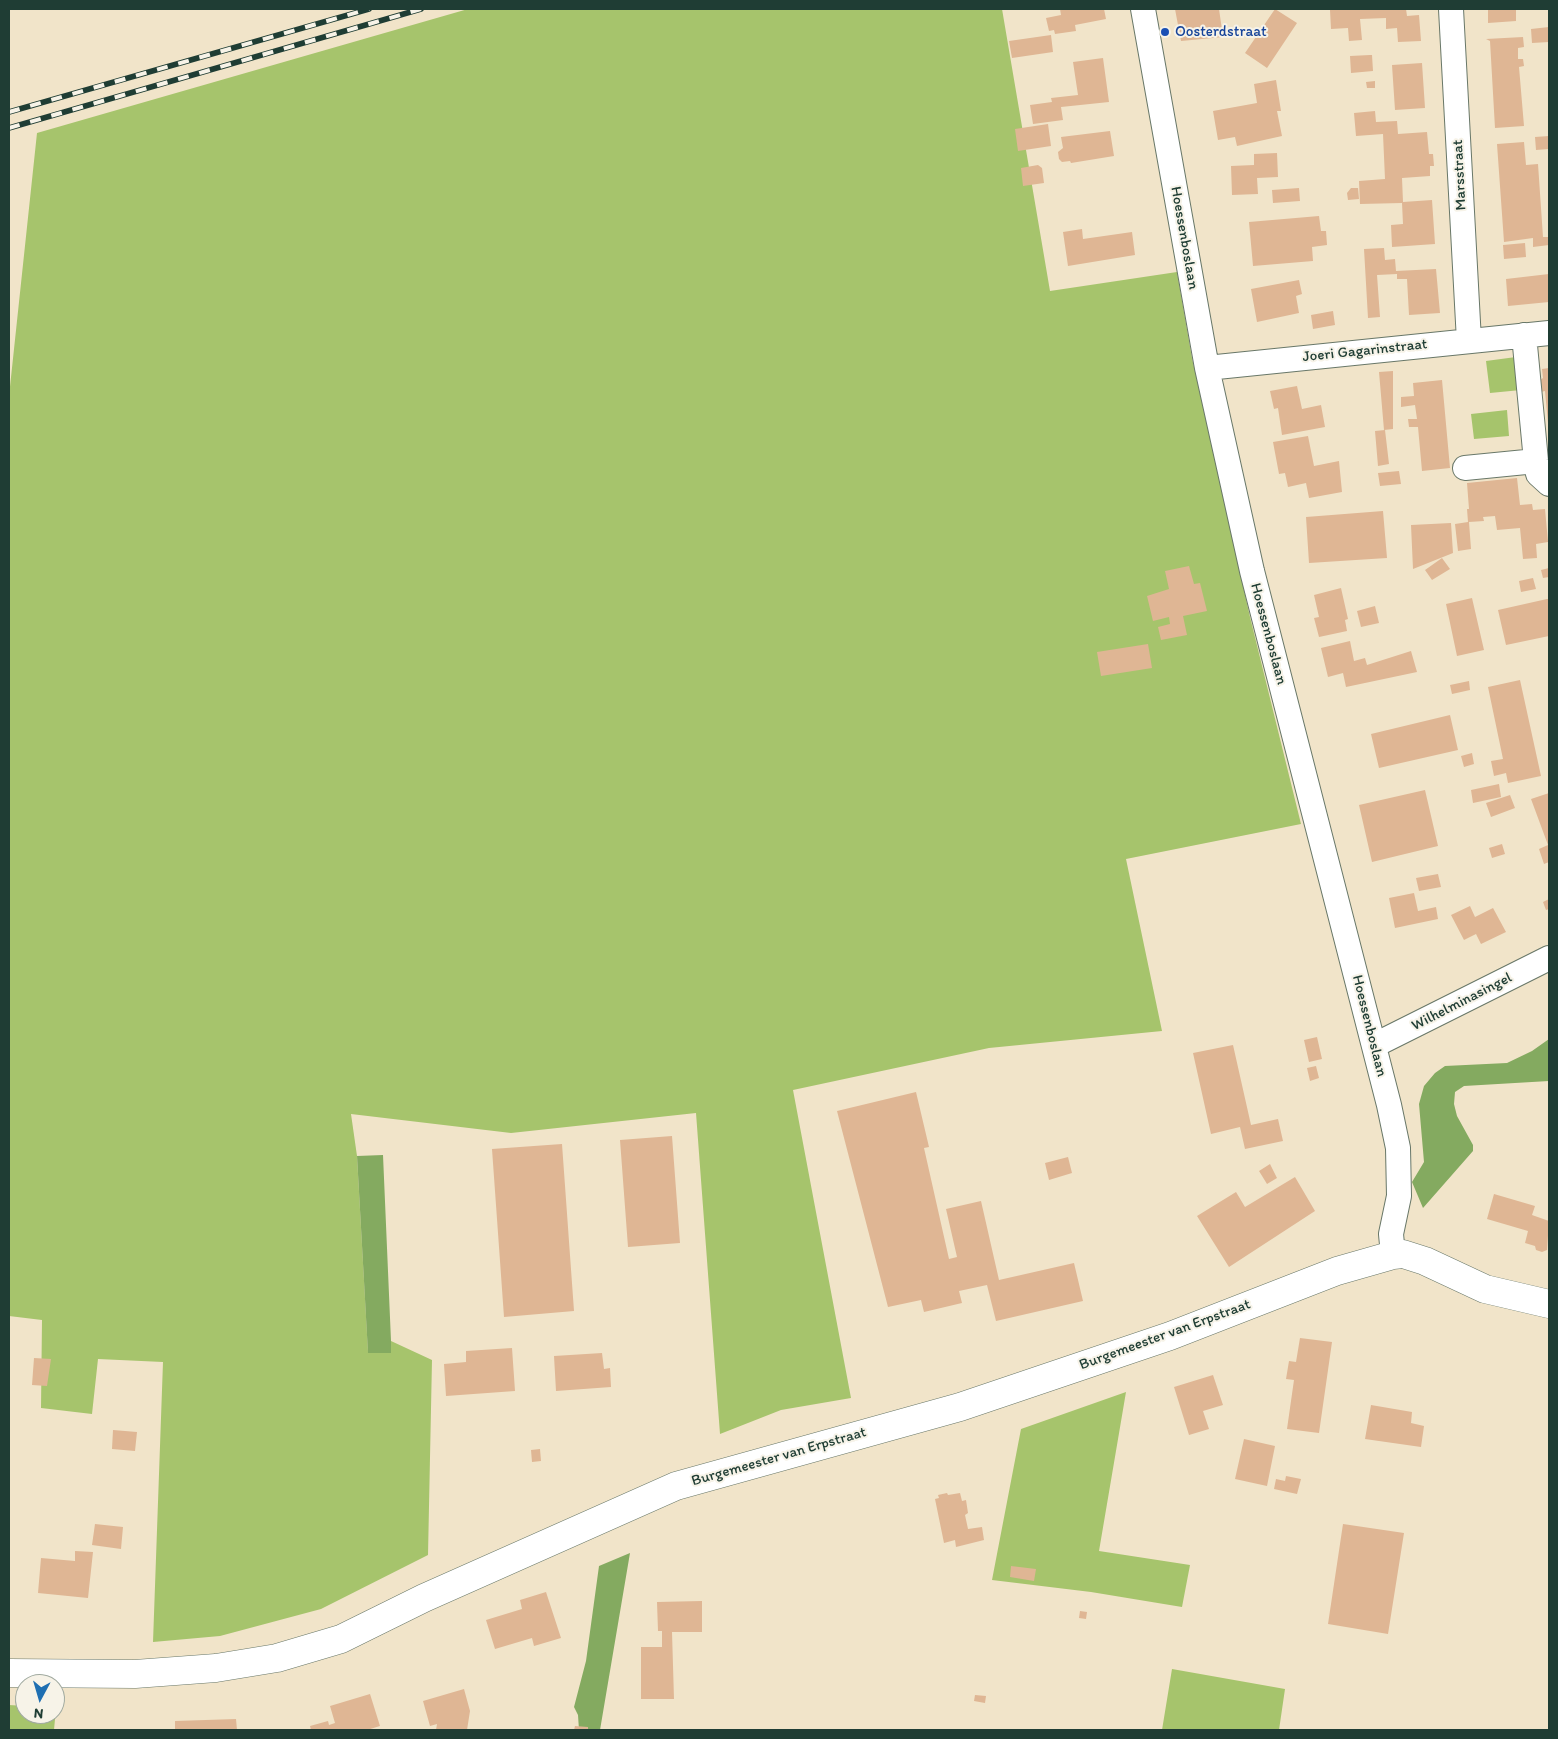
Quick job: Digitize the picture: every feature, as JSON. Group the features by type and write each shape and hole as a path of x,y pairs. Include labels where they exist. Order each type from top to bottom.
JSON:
{"street":[{"name":"Hoessenboslaan","path":"1143,9 1207,368 1252,572 1375,1045 1398,1148 1399,1196 1391,1234 1393,1254"},
{"name":"Marsstraat","path":"1451,9 1469,341"},
{"name":"Joeri Gagarinstraat","path":"1207,368 1549,333"},
{"path":"1524,335 1538,474 1549,484"},
{"path":"1465,468 1536,461"},
{"name":"Wilhelminasingel","path":"1375,1045 1549,958"},
{"name":"Burgemeester van Erpstraat","path":"9,1673 135,1674 216,1668 277,1658 341,1639 424,1598 676,1486 960,1407 1170,1336 1338,1271 1393,1254 1403,1254 1425,1261 1485,1289 1549,1304"}],"green space":[{"path":"468,9 1002,9 1050,291 1177,272 1192,358 1250,617 1301,824 1126,859 1162,1031 989,1048 793,1090 851,1398 781,1410 720,1434 696,1113 511,1133 351,1114 357,1156 368,1352 391,1353 391,1341 432,1360 428,1555 321,1609 220,1636 153,1642 163,1362 98,1359 92,1414 41,1408 42,1320 9,1316 9,396 37,133"},
{"path":"1516,357 1521,390 1490,393 1486,361"},
{"path":"1507,410 1509,436 1474,439 1471,414"},
{"path":"1549,1039 1549,1081 1464,1086 1455,1092 1454,1104 1457,1116 1473,1145 1473,1151 1423,1208 1412,1182 1424,1162 1419,1104 1424,1086 1435,1073 1445,1066 1507,1063 1532,1051"},
{"path":"383,1155 391,1353 368,1353 357,1156"},
{"path":"1126,1392 1099,1551 1190,1565 1182,1607 1091,1592 992,1580 1021,1429"},
{"path":"630,1553 600,1730 579,1730 578,1715 574,1707 586,1661 599,1566"},
{"path":"1172,1669 1285,1689 1279,1730 1162,1730"},
{"path":"9,1705 15,1705 15,1724 55,1724 54,1730 9,1730"}],"building":[{"path":"1060,9 1104,9 1106,19 1075,25 1076,31 1055,34 1054,30 1049,31 1046,18 1061,15"},
{"path":"1175,9 1219,9 1223,37 1181,41"},
{"path":"1275,9 1297,23 1267,68 1245,53"},
{"path":"1406,9 1407,16 1419,15 1421,41 1398,42 1397,28 1386,29 1386,18 1360,19 1362,40 1349,41 1348,28 1331,29 1330,10"},
{"path":"1488,9 1516,9 1516,21 1488,23"},
{"path":"1549,27 1549,42 1532,43 1531,29"},
{"path":"1051,35 1053,52 1012,58 1009,41"},
{"path":"1523,37 1524,47 1518,48 1518,59 1523,59 1524,66 1519,67 1524,126 1495,128 1490,41 1486,39"},
{"path":"1372,55 1373,71 1351,73 1350,56"},
{"path":"1103,58 1109,102 1061,107 1063,120 1033,124 1030,105 1052,102 1051,98 1078,95 1073,62"},
{"path":"1422,63 1425,108 1395,110 1392,65"},
{"path":"1276,80 1281,111 1277,111 1282,136 1237,146 1235,137 1218,140 1213,111 1257,103 1254,84"},
{"path":"1375,81 1375,88 1367,88 1366,82"},
{"path":"1375,111 1376,122 1397,121 1398,134 1427,132 1429,154 1433,154 1434,166 1430,166 1430,176 1402,178 1403,202 1432,200 1435,244 1392,247 1391,225 1403,224 1402,203 1360,204 1359,181 1385,179 1383,134 1356,136 1354,113"},
{"path":"1048,124 1051,146 1018,151 1015,129"},
{"path":"1110,131 1114,156 1071,163 1070,161 1062,162 1059,159 1058,152 1063,148 1061,137"},
{"path":"1549,136 1549,149 1536,150 1535,137"},
{"path":"1524,142 1526,165 1538,164 1543,237 1549,237 1549,245 1533,247 1533,238 1504,242 1497,144"},
{"path":"1277,153 1278,177 1257,178 1258,194 1232,195 1231,166 1254,165 1254,154"},
{"path":"1038,165 1042,168 1044,183 1023,186 1021,168"},
{"path":"1299,188 1300,201 1273,203 1272,190"},
{"path":"1351,188 1358,188 1359,199 1348,200 1347,193"},
{"path":"1319,216 1321,231 1326,231 1327,245 1312,247 1313,261 1253,266 1249,222"},
{"path":"1082,229 1083,239 1132,232 1135,255 1068,266 1063,232"},
{"path":"1525,243 1526,257 1504,259 1503,245"},
{"path":"1384,248 1385,260 1395,259 1396,271 1436,269 1440,313 1409,315 1407,279 1397,279 1397,274 1377,275 1380,317 1368,318 1364,249"},
{"path":"1549,274 1549,302 1508,306 1506,279"},
{"path":"1299,280 1302,294 1296,296 1299,313 1257,322 1251,289"},
{"path":"1333,311 1335,325 1313,329 1311,315"},
{"path":"1549,368 1548,423 1545,391 1541,392 1540,380 1543,378 1542,369"},
{"path":"1393,371 1393,429 1384,430 1379,372"},
{"path":"1442,380 1450,468 1422,471 1418,427 1409,427 1408,419 1417,419 1415,405 1401,407 1401,397 1414,396 1413,383"},
{"path":"1297,386 1302,409 1321,405 1325,427 1282,435 1278,408 1274,409 1270,391"},
{"path":"1385,430 1389,464 1378,466 1375,431"},
{"path":"1308,436 1314,466 1339,461 1342,492 1309,498 1306,483 1288,487 1285,473 1279,474 1273,442"},
{"path":"1399,471 1401,484 1380,486 1378,473"},
{"path":"1517,478 1520,505 1532,504 1533,510 1545,509 1548,542 1536,544 1537,558 1523,559 1520,528 1497,530 1495,516 1483,517 1484,521 1469,522 1471,549 1458,551 1455,524 1468,522 1467,483"},
{"path":"1383,511 1387,558 1309,563 1306,517"},
{"path":"1451,523 1453,553 1413,569 1411,525"},
{"path":"1442,558 1450,569 1432,580 1425,570"},
{"path":"1189,566 1194,584 1200,583 1207,611 1183,616 1187,635 1161,640 1158,627 1170,624 1169,617 1153,621 1147,596 1169,589 1165,571"},
{"path":"1549,568 1549,577 1543,578 1541,570"},
{"path":"1533,578 1536,589 1521,592 1519,581"},
{"path":"1341,588 1348,619 1345,620 1347,631 1319,637 1314,618 1319,617 1314,595"},
{"path":"1472,598 1484,650 1457,656 1446,604"},
{"path":"1549,599 1549,636 1506,645 1498,610"},
{"path":"1375,606 1379,623 1361,627 1357,611"},
{"path":"1350,641 1354,661 1365,658 1367,665 1411,651 1417,672 1346,687 1343,673 1328,677 1321,648"},
{"path":"1148,644 1152,668 1101,676 1097,652"},
{"path":"1520,680 1541,776 1508,783 1506,773 1494,776 1491,761 1503,759 1488,687"},
{"path":"1469,681 1470,690 1452,694 1450,685"},
{"path":"1450,715 1458,750 1379,768 1371,734"},
{"path":"1472,753 1474,764 1464,767 1461,756"},
{"path":"1499,784 1501,797 1473,803 1471,790"},
{"path":"1425,790 1438,846 1372,862 1359,805"},
{"path":"1549,793 1549,862 1544,864 1539,849 1548,845 1531,799"},
{"path":"1510,795 1515,808 1491,817 1486,803"},
{"path":"1502,844 1505,854 1492,858 1489,848"},
{"path":"1438,874 1441,887 1419,891 1416,878"},
{"path":"1414,893 1418,911 1436,907 1438,919 1395,928 1389,898"},
{"path":"1549,899 1549,909 1546,910 1543,902"},
{"path":"1470,906 1475,917 1493,908 1506,932 1481,944 1476,934 1464,940 1451,915"},
{"path":"1317,1037 1322,1059 1309,1062 1304,1040"},
{"path":"1233,1045 1251,1125 1278,1119 1283,1141 1245,1149 1240,1127 1211,1134 1193,1053"},
{"path":"1316,1066 1319,1078 1310,1081 1307,1068"},
{"path":"916,1092 929,1147 924,1148 949,1259 957,1257 946,1209 981,1201 999,1280 1074,1263 1083,1301 996,1321 987,1285 959,1291 962,1303 924,1312 921,1300 888,1307 837,1111"},
{"path":"672,1136 680,1243 628,1247 620,1140"},
{"path":"562,1144 574,1311 504,1317 492,1149"},
{"path":"1068,1157 1072,1173 1049,1180 1045,1163"},
{"path":"1270,1164 1277,1178 1267,1184 1259,1171"},
{"path":"1295,1177 1315,1211 1229,1267 1197,1216 1236,1192 1245,1207"},
{"path":"1494,1194 1535,1206 1532,1215 1549,1221 1547,1250 1542,1252 1536,1250 1535,1246 1525,1243 1528,1231 1487,1219"},
{"path":"1300,1338 1332,1342 1319,1433 1287,1429 1294,1380 1286,1379 1289,1361 1296,1362"},
{"path":"512,1348 515,1391 446,1396 444,1364 466,1362 466,1351"},
{"path":"602,1353 604,1369 610,1368 611,1387 556,1391 554,1356"},
{"path":"34,1358 51,1359 47,1386 32,1385"},
{"path":"1213,1375 1223,1405 1203,1411 1209,1429 1189,1435 1174,1387"},
{"path":"1371,1405 1412,1412 1411,1423 1424,1426 1421,1447 1365,1439"},
{"path":"113,1430 137,1432 135,1451 112,1449"},
{"path":"1244,1439 1275,1446 1267,1486 1235,1479"},
{"path":"540,1449 541,1461 532,1462 531,1450"},
{"path":"1286,1476 1301,1479 1297,1494 1274,1489 1276,1479 1285,1481"},
{"path":"947,1493 948,1495 960,1493 962,1501 966,1500 968,1513 965,1515 968,1529 982,1527 984,1540 956,1547 955,1540 944,1543 935,1499 939,1498 938,1495"},
{"path":"95,1524 123,1527 121,1549 92,1545"},
{"path":"1343,1524 1404,1533 1388,1634 1328,1624"},
{"path":"75,1551 93,1552 88,1598 38,1593 41,1558 75,1561"},
{"path":"1011,1566 1036,1569 1034,1581 1010,1577"},
{"path":"546,1592 561,1638 534,1646 532,1638 495,1649 486,1620 522,1609 520,1600"},
{"path":"702,1601 702,1632 672,1632 674,1699 641,1699 641,1647 662,1647 662,1631 658,1631 657,1602"},
{"path":"1080,1611 1087,1612 1086,1619 1079,1618"},
{"path":"464,1689 470,1711 467,1730 436,1730 437,1724 430,1726 423,1701"},
{"path":"370,1694 380,1726 367,1730 311,1730 310,1726 328,1721 329,1725 335,1723 330,1706"},
{"path":"975,1695 986,1696 985,1703 974,1701"},
{"path":"236,1719 237,1730 175,1730 175,1721"},
{"path":"575,1726 588,1727 588,1730 574,1730"}],"railway":[{"path":"9,112 369,9"},
{"path":"9,128 421,9"}],"place":[{"name":"Oosterdstraat","path":"1165,32"}]}
